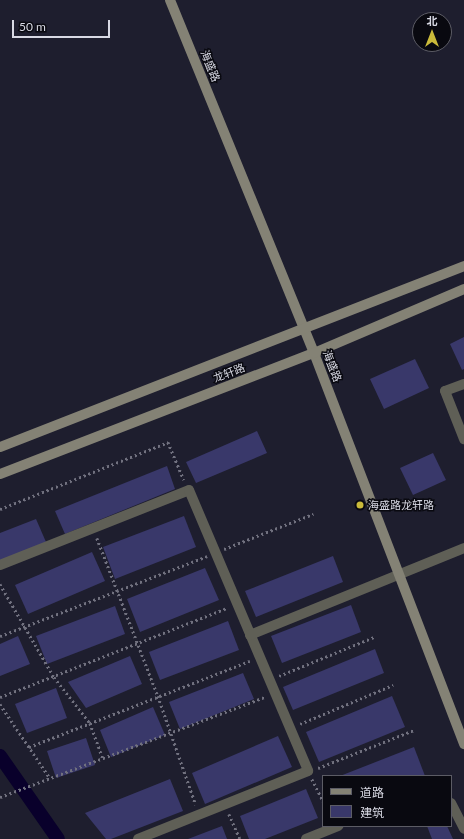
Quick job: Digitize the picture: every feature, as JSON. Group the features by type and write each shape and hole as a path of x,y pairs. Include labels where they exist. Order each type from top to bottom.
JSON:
{"street":[{"name":"海盛路","path":"170,0 314,353 464,744"},
{"path":"0,447 464,266"},
{"name":"龙轩路","path":"0,474 314,353 464,289"},
{"path":"464,384 445,391 464,439"},
{"path":"0,565 189,490 308,771 138,839"},
{"path":"250,635 464,548"},
{"path":"452,805 464,829"},
{"path":"306,839 336,827"}],"path":[{"path":"0,510 168,442 189,490"},
{"path":"0,636 313,514"},
{"path":"94,528 158,696 199,815"},
{"path":"0,584 54,676 90,723 103,758"},
{"path":"0,697 237,604"},
{"path":"270,680 374,637"},
{"path":"29,747 260,657"},
{"path":"290,728 393,684"},
{"path":"0,797 275,693"},
{"path":"0,704 50,778"},
{"path":"322,799 308,771 414,730"},
{"path":"225,804 240,839"}],"building":[{"path":"464,337 464,369 462,370 450,344"},
{"path":"415,359 429,388 384,409 370,379"},
{"path":"257,431 267,453 196,483 186,462"},
{"path":"433,453 446,480 413,495 400,468"},
{"path":"167,466 175,489 65,534 55,511"},
{"path":"184,516 196,547 115,579 103,547"},
{"path":"36,519 46,542 0,561 0,533"},
{"path":"92,552 105,581 28,614 15,585"},
{"path":"333,556 343,582 256,617 245,591"},
{"path":"205,568 219,600 140,632 127,599"},
{"path":"351,605 361,632 282,663 271,636"},
{"path":"115,606 125,634 47,664 36,636"},
{"path":"228,621 239,650 160,680 149,652"},
{"path":"18,636 30,664 0,676 0,644"},
{"path":"375,649 384,673 293,710 283,687"},
{"path":"130,656 142,684 86,708 68,682"},
{"path":"243,673 254,699 180,729 169,702"},
{"path":"56,688 67,718 27,733 15,704"},
{"path":"392,696 405,727 319,762 306,732"},
{"path":"153,707 165,735 111,757 100,730"},
{"path":"278,736 292,767 205,804 192,773"},
{"path":"86,738 95,765 56,778 47,751"},
{"path":"414,747 425,775 343,775"},
{"path":"170,779 183,811 111,839 106,839 85,813"},
{"path":"306,789 318,818 265,839 249,839 240,816"},
{"path":"222,826 227,839 188,839"},
{"path":"427,827 447,827 453,839 432,839"}],"waterway":[{"path":"0,756 58,839"}],"place":[{"name":"海盛路龙轩路","path":"360,505"}]}
